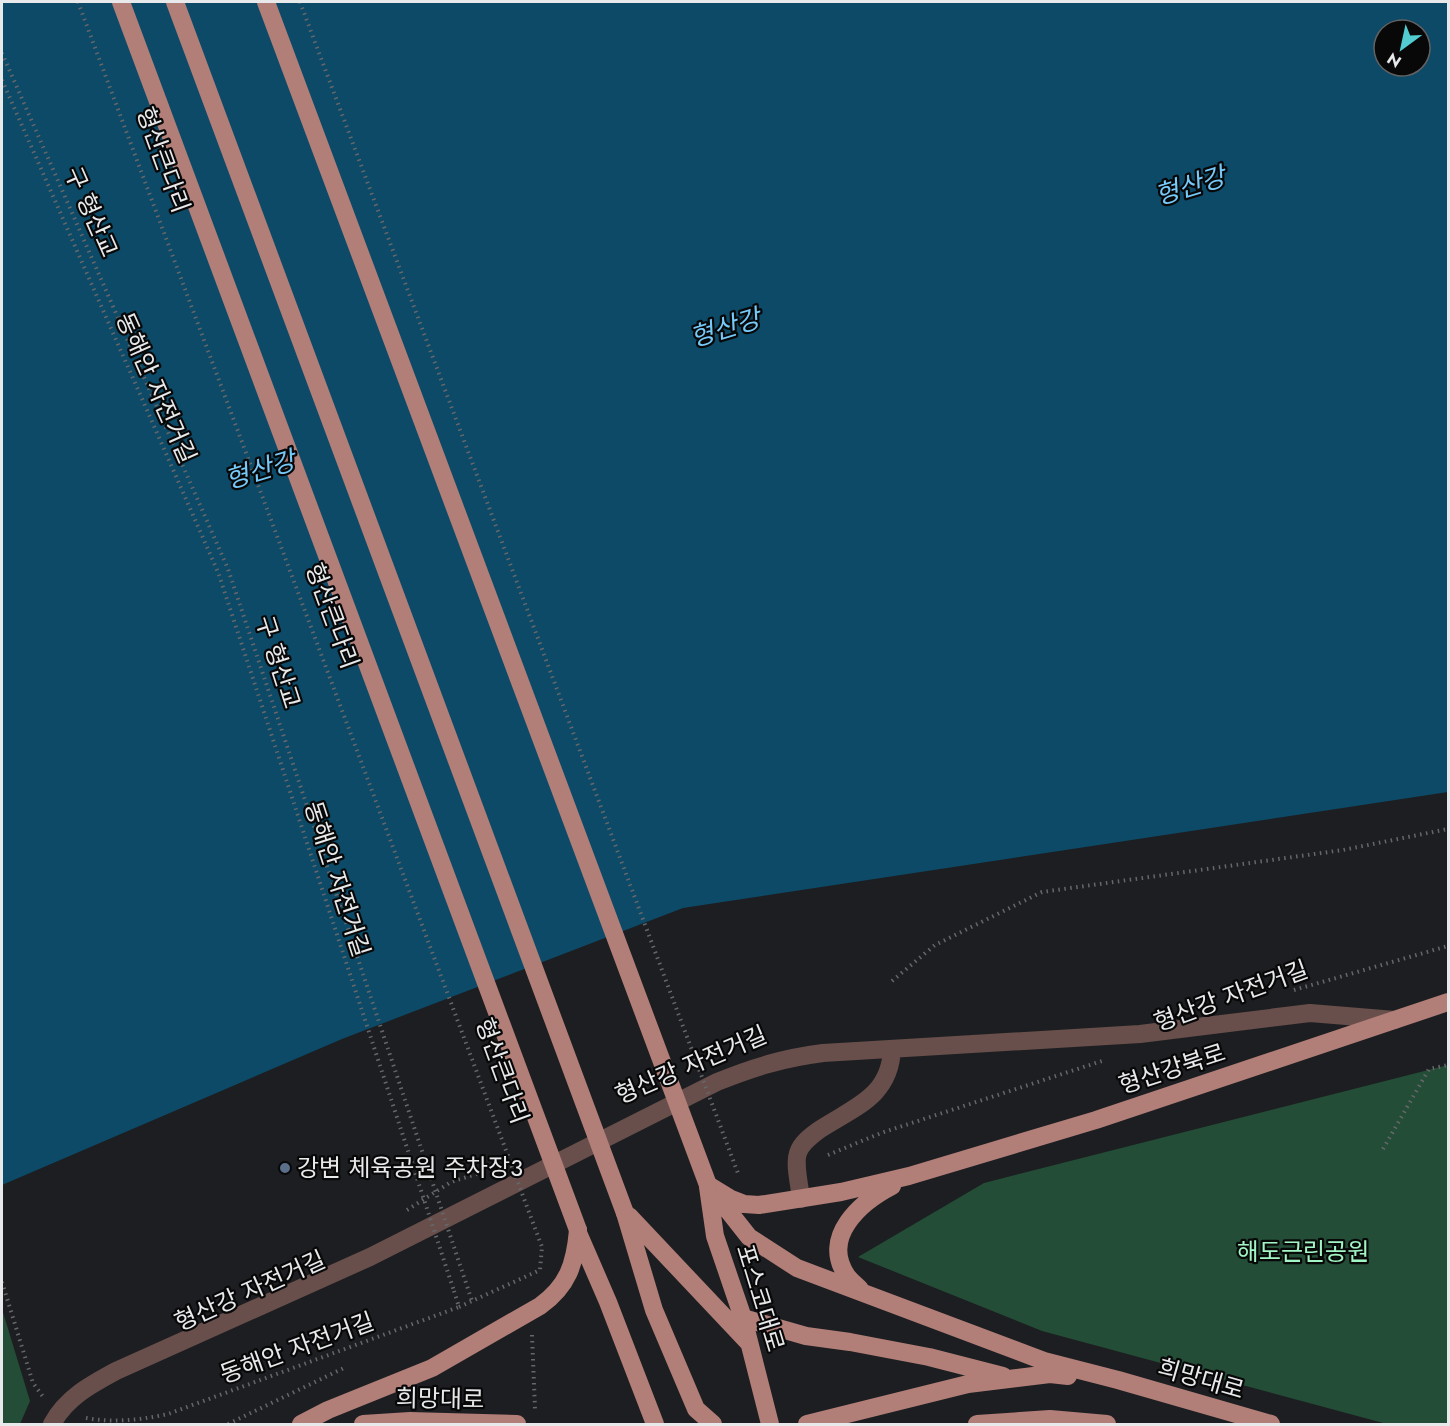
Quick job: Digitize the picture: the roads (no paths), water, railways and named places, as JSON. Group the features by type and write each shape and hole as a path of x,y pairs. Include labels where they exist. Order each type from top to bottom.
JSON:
{"main road":[{"name":"형산큰다리","path":"121,2 578,1230"},
{"path":"175,2 625,1213 654,1310 696,1409 713,1425"},
{"path":"266,2 708,1185 749,1237 797,1268 1044,1361 1118,1380"},
{"name":"형산강북로","path":"708,1185 721,1195 744,1204 759,1205 801,1199 909,1176 1096,1120 1449,1002"},
{"name":"형산강북로","path":"863,1293 847,1275 841,1263 839,1253 843,1230 856,1209 867,1200 909,1176"},
{"name":"포스코대로","path":"708,1185 715,1236 742,1318 770,1425"},
{"path":"625,1213 749,1343"},
{"path":"301,1425 328,1410 432,1368 540,1306 564,1284 576,1255 578,1230"},
{"path":"578,1230 655,1425"},
{"path":"742,1318 806,1336 929,1357 1014,1378"},
{"path":"807,1425 968,1384 1050,1374 1118,1380"},
{"name":"희망대로","path":"1118,1380 1271,1425"},
{"path":"977,1425 1050,1419 1107,1425"},
{"name":"희망대로","path":"363,1425 410,1421 517,1425"}],"lane":[{"path":"56,1417 92,1384 116,1371 370,1257 717,1082 753,1067 787,1058 824,1053 1140,1034 1310,1013 1395,1020"},
{"path":"801,1199 797,1155 801,1145 865,1101 880,1087 887,1077 892,1049"}],"water":[{"name":"형산강","path":"2,2 1448,2 1448,792 683,908 342,1039 2,1185"}],"place":[{"name":"강변 체육공원 주차장3","path":"285,1168"}],"park label":[{"name":"해도근린공원","path":"1303,1252"}]}
